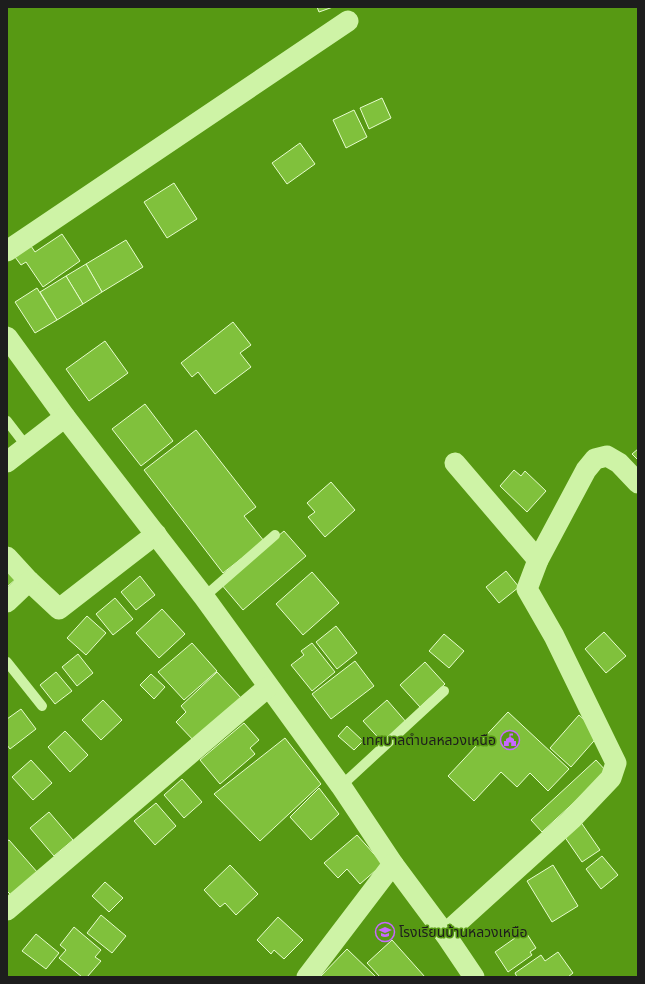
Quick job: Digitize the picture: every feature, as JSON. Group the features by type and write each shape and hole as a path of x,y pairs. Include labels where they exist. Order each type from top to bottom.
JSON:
{"street":[{"path":"7,251 348,21"},
{"path":"7,337 65,417 204,597 268,687 342,786 392,864 445,934 474,977"},
{"path":"7,462 65,417"},
{"path":"445,934 572,819 611,778 616,763 554,636 528,590 538,560 586,470 595,459 607,456 619,463 638,484"},
{"path":"455,463 538,560"},
{"path":"7,557 29,581 60,609 156,534"},
{"path":"7,602 29,581"},
{"path":"7,910 268,687"},
{"path":"307,977 392,864"}],"lane":[{"path":"7,421 27,447"},
{"path":"204,597 276,535"},
{"path":"7,662 42,706"},
{"path":"342,786 444,691"}],"building":[{"path":"317,7 333,7 319,12"},
{"path":"382,98 391,118 369,129 360,108"},
{"path":"354,110 367,137 346,148 333,120"},
{"path":"300,143 315,164 287,184 272,163"},
{"path":"174,183 197,219 167,238 144,202"},
{"path":"62,234 80,261 43,287 26,262 21,265 15,257 31,246 35,252"},
{"path":"126,240 143,267 102,292 86,264"},
{"path":"86,264 102,292 83,304 66,276"},
{"path":"66,276 83,304 57,320 40,292"},
{"path":"37,288 57,320 35,333 15,302"},
{"path":"233,322 251,345 240,353 251,367 215,394 198,372 192,377 181,363"},
{"path":"105,341 128,373 89,401 66,369"},
{"path":"145,404 173,441 141,466 112,429"},
{"path":"196,430 256,507 244,516 264,541 223,573 144,470"},
{"path":"638,449 638,460 632,454"},
{"path":"514,470 521,476 525,471 546,491 527,512 500,486"},
{"path":"331,482 355,510 325,537 308,517 315,512 307,503"},
{"path":"284,531 306,556 243,610 221,584"},
{"path":"7,566 17,578 7,587"},
{"path":"506,571 519,587 499,603 486,587"},
{"path":"312,572 339,603 303,635 276,604"},
{"path":"140,576 155,595 136,610 121,592"},
{"path":"115,598 133,619 113,635 96,614"},
{"path":"162,609 185,634 159,658 136,633"},
{"path":"87,616 106,633 86,655 67,638"},
{"path":"336,626 357,653 337,669 316,642"},
{"path":"604,632 626,656 606,673 585,649"},
{"path":"444,634 464,651 449,668 429,651"},
{"path":"192,643 217,671 184,700 158,672"},
{"path":"312,643 335,672 312,691 291,665 304,655 301,651"},
{"path":"78,654 93,673 77,686 62,667"},
{"path":"355,661 374,686 331,719 312,694"},
{"path":"425,662 445,684 420,707 400,685"},
{"path":"56,672 72,691 55,704 40,685"},
{"path":"217,672 242,699 196,743 176,722 186,712 181,706"},
{"path":"151,674 165,687 154,699 140,685"},
{"path":"103,700 122,720 101,740 82,720"},
{"path":"387,700 407,723 384,744 363,721"},
{"path":"21,709 36,729 10,749 7,745 7,719"},
{"name":"เทศบาลตำบลหลวงเหนือ","path":"508,712 569,769 548,791 530,773 517,787 501,772 474,801 448,776"},
{"path":"579,715 600,734 571,767 550,748"},
{"path":"244,723 259,740 250,748 255,754 220,784 200,760"},
{"path":"347,726 363,741 354,750 338,736"},
{"path":"65,731 88,755 70,772 48,747"},
{"path":"285,738 321,784 260,841 214,794"},
{"path":"31,760 52,783 33,800 12,777"},
{"path":"596,760 607,772 542,832 531,820"},
{"path":"182,779 202,802 184,818 164,795"},
{"path":"319,788 339,814 311,840 290,817"},
{"path":"156,803 176,826 155,845 134,821"},
{"path":"49,812 73,840 54,856 30,828"},
{"path":"580,821 600,850 582,862 562,833"},
{"path":"357,835 383,864 360,884 347,869 338,878 324,863"},
{"path":"9,840 38,873 12,896 7,891 7,841"},
{"path":"602,856 618,875 601,889 586,869"},
{"path":"230,865 258,894 236,915 225,903 220,907 204,890"},
{"path":"553,865 578,906 552,922 527,881"},
{"path":"105,882 123,898 109,912 92,896"},
{"path":"101,915 126,936 112,953 87,933"},
{"path":"278,917 303,940 284,959 274,950 271,954 257,940"},
{"path":"74,927 101,950 95,957 101,961 87,977 82,977 59,958 66,950 60,945"},
{"path":"525,931 536,948 530,952 532,955 508,972 495,952"},
{"path":"36,934 59,953 46,969 22,951"},
{"path":"392,940 425,977 380,977 367,963"},
{"path":"347,949 376,977 320,977"},
{"path":"558,952 573,973 568,977 517,977 515,973 541,955 545,961"}],"place":[{"name":"เทศบาลตำบลหลวงเหนือ","path":"510,740"},
{"name":"โรงเรียนบ้านหลวงเหนือ","path":"385,932"}]}
